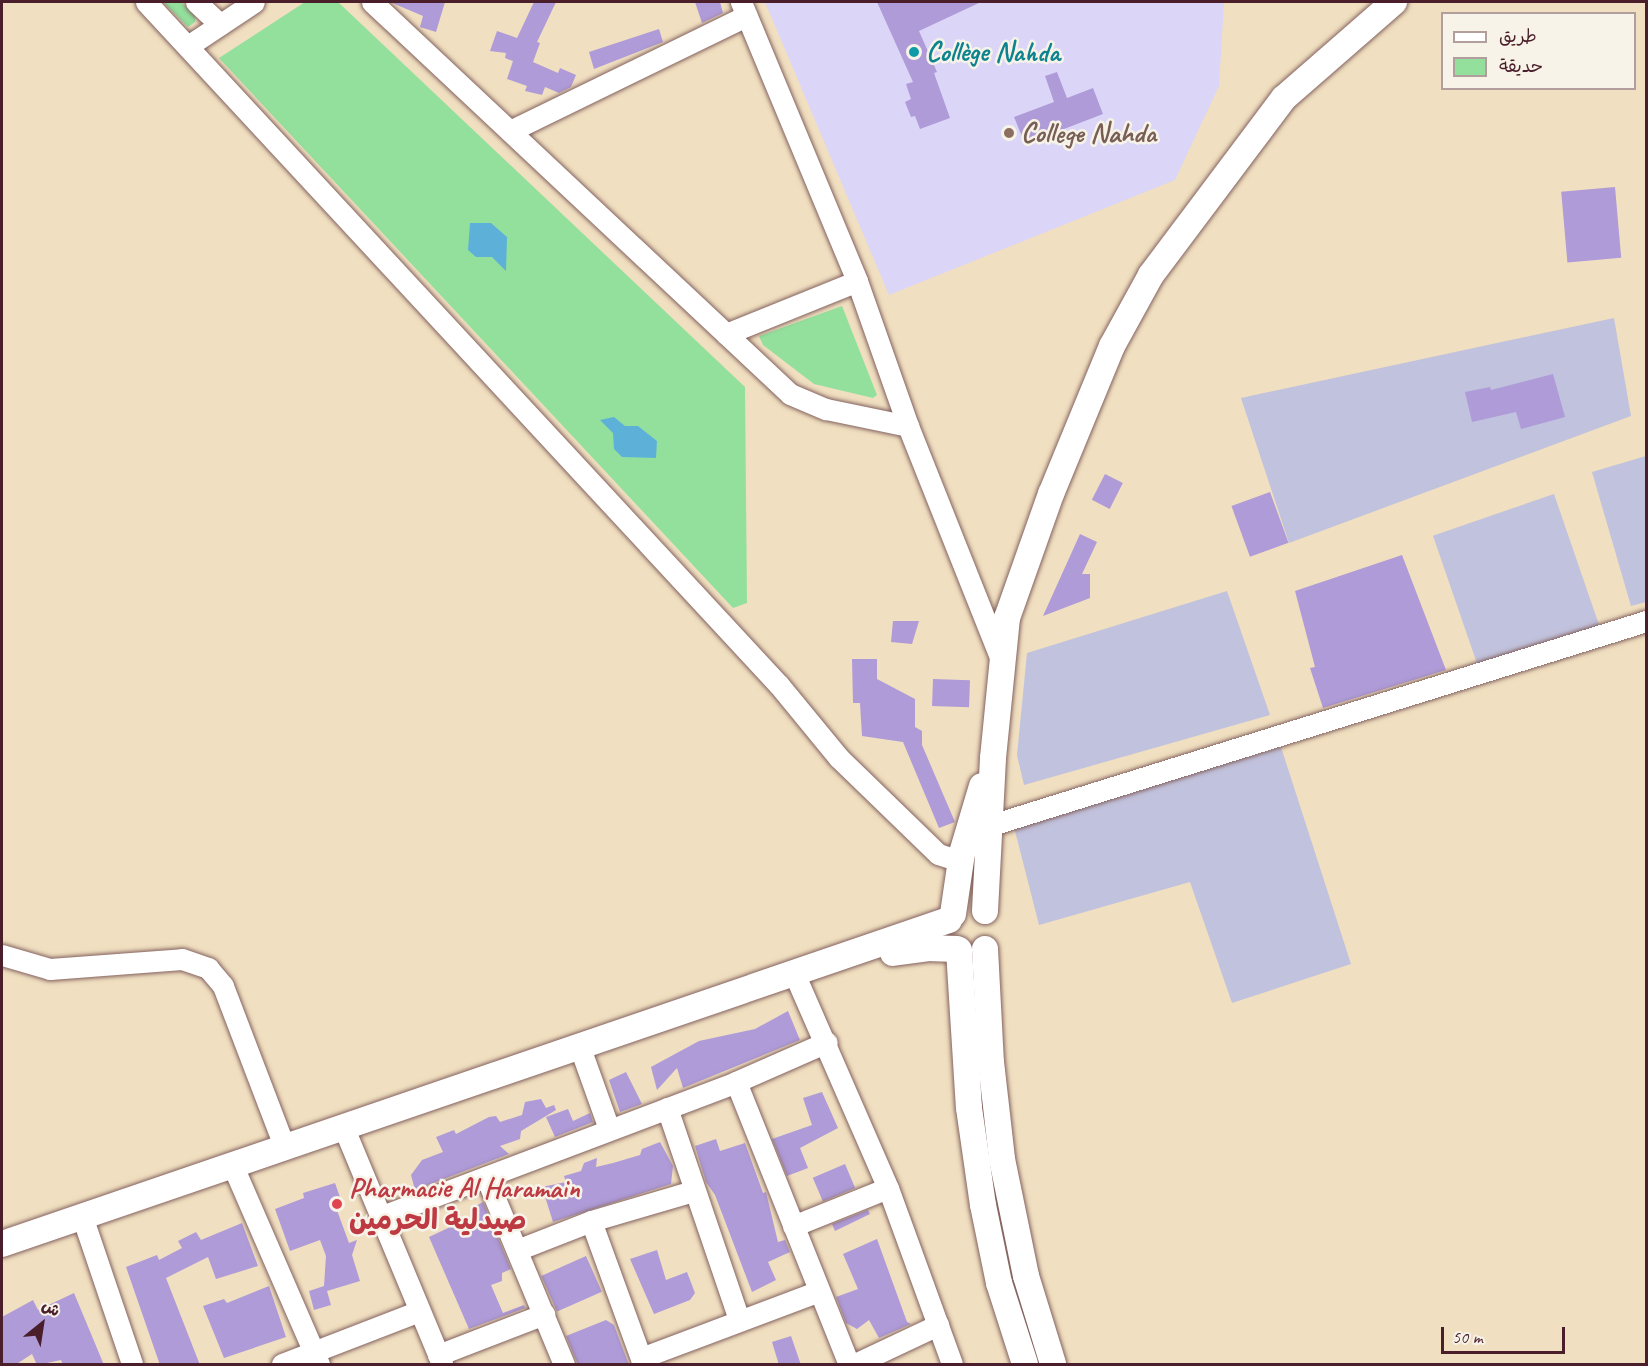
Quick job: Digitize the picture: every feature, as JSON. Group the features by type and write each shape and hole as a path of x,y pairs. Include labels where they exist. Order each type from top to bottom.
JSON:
{"main road":[{"path":"1053,1365 1026,1276 1002,1159 991,1062 986,949 994,930 985,911 988,826 1000,660 1007,618 1051,494 1112,345 1150,275 1284,98 1394,2"},
{"path":"993,758 960,861 947,933 958,950 968,1097 983,1205 999,1283 1025,1365"},
{"path":"2,1244 827,962 951,917 972,906 985,911"},
{"path":"827,962 927,948 958,950 973,954 986,949"}],"street":[{"path":"146,2 779,685 839,758 938,854 960,861"},
{"path":"196,2 220,24"},
{"path":"188,46 254,2"},
{"path":"372,2 790,394 826,409 908,426"},
{"path":"510,131 744,9 857,281 908,426 1000,660"},
{"path":"726,334 857,281"},
{"path":"988,826 1647,621"},
{"path":"2,955 51,969 182,959 208,968 223,986 284,1146"},
{"path":"794,973 827,1042 888,1188 952,1365"},
{"path":"382,1216 736,1082 827,1042"},
{"path":"579,1045 609,1130"},
{"path":"736,1082 849,1365"},
{"path":"668,1108 693,1191 739,1320"},
{"path":"344,1126 440,1360 544,1314"},
{"path":"232,1164 316,1358"},
{"path":"486,1177 564,1365"},
{"path":"793,1226 888,1188"},
{"path":"517,1250 591,1221 693,1191"},
{"path":"82,1216 132,1365"},
{"path":"591,1221 642,1361 739,1320 819,1291"},
{"path":"282,1365 316,1358 419,1311"},
{"path":"855,1365 938,1325"}],"shaded area":[{"name":"College Nahda","path":"765,2 1224,2 1219,86 1175,180 889,295"},
{"path":"1614,318 1631,416 1289,543 1241,398"},
{"path":"1646,456 1646,602 1631,606 1592,472"},
{"path":"1554,494 1599,625 1478,667 1433,536"},
{"path":"1227,591 1270,715 1024,785 1017,755 1027,653"},
{"path":"1281,747 1351,964 1232,1003 1190,882 1039,925 1014,827"}],"green space":[{"path":"163,2 181,2 195,15 195,22 188,27"},
{"path":"305,2 338,2 745,387 747,603 733,608 219,58"},
{"path":"842,306 877,395 873,398 814,384 763,345 759,336"}],"water":[{"path":"470,223 491,223 507,237 506,271 492,257 476,257 468,250"},
{"path":"614,417 625,426 638,426 657,441 656,458 622,457 614,449 613,433 600,420"}],"building":[{"path":"390,2 445,2 436,32 420,27 423,16"},
{"path":"534,2 556,2 537,42 540,43 533,62 558,73 560,68 576,75 571,87 559,93 545,87 542,95 525,91 527,86 507,79 513,61 505,58 506,53 490,51 497,31 517,38"},
{"path":"695,2 720,2 723,13 702,23"},
{"name":"Collège Nahda","path":"877,2 981,2 919,31 937,72 934,73 950,118 920,129 915,116 911,117 905,102 911,99 906,84 913,82"},
{"path":"659,29 663,42 594,69 589,52"},
{"path":"1057,72 1067,98 1093,88 1103,114 1025,144 1014,117 1054,102 1045,76"},
{"path":"1615,187 1621,258 1567,262 1561,192"},
{"path":"1553,374 1565,417 1521,429 1516,412 1472,422 1465,392 1490,387 1491,390"},
{"path":"1105,474 1123,483 1110,509 1092,500"},
{"path":"1270,492 1288,543 1250,557 1231,506"},
{"path":"1080,534 1097,542 1082,574 1090,574 1090,598 1043,616"},
{"path":"1402,555 1446,670 1323,708 1310,668 1315,667 1295,591"},
{"path":"893,621 919,621 912,644 891,642"},
{"path":"852,659 877,659 877,679 915,699 915,727 922,731 922,745 955,822 939,828 903,742 862,736 860,703 853,703"},
{"path":"933,679 970,680 969,707 932,706"},
{"path":"788,1011 800,1040 683,1088 677,1068 657,1090 651,1067 699,1041 755,1029"},
{"path":"626,1072 642,1104 620,1112 609,1080"},
{"path":"822,1092 838,1128 800,1148 808,1168 787,1176 772,1139 812,1125 803,1098"},
{"path":"541,1099 546,1108 554,1105 556,1110 521,1131 520,1139 500,1146 509,1154 415,1190 411,1175 422,1160 443,1152 436,1137 454,1130 456,1134 489,1117 496,1116 500,1122 522,1115 525,1102"},
{"path":"568,1109 573,1121 590,1113 593,1122 555,1137 546,1117"},
{"path":"716,1139 720,1151 745,1143 763,1193 766,1192 778,1242 785,1240 790,1252 768,1262 776,1280 752,1292 715,1195 706,1182 695,1146"},
{"path":"660,1142 673,1166 671,1184 553,1222 542,1187 566,1182 564,1176 581,1171 584,1163 597,1158 596,1167 640,1155 642,1149"},
{"path":"845,1164 855,1188 823,1202 813,1178"},
{"path":"335,1183 342,1203 335,1205 349,1243 357,1240 352,1255 360,1281 327,1291 331,1305 314,1310 309,1291 324,1286 326,1256 320,1240 290,1251 275,1209 304,1198 303,1193"},
{"path":"483,1202 511,1269 502,1273 502,1281 491,1285 503,1313 524,1305 525,1308 469,1329 429,1237 463,1221 474,1222 472,1208"},
{"path":"868,1210 870,1214 835,1231 832,1224"},
{"path":"242,1223 258,1266 216,1279 208,1257 166,1278 200,1365 160,1365 126,1267 157,1255 159,1260 182,1248 178,1241 196,1232 201,1240"},
{"path":"877,1239 907,1322 911,1324 879,1338 869,1320 857,1329 846,1323 836,1297 858,1289 843,1254"},
{"path":"657,1250 666,1280 687,1272 695,1293 690,1300 654,1314 630,1259"},
{"path":"586,1256 602,1292 557,1312 541,1276"},
{"path":"269,1286 286,1337 224,1358 203,1306 224,1299 227,1303"},
{"path":"74,1293 104,1365 63,1365 61,1360 37,1365 32,1354 15,1365 2,1365 2,1317 33,1300 38,1310"},
{"path":"606,1320 614,1325 629,1365 578,1365 566,1336"},
{"path":"791,1336 801,1365 779,1365 772,1342"}],"place":[{"name":"Collège Nahda","path":"914,52"},
{"name":"College Nahda","path":"1009,133"},
{"name":"Pharmacie Al Haramain صيدلية الحرمين","path":"337,1204"}]}
